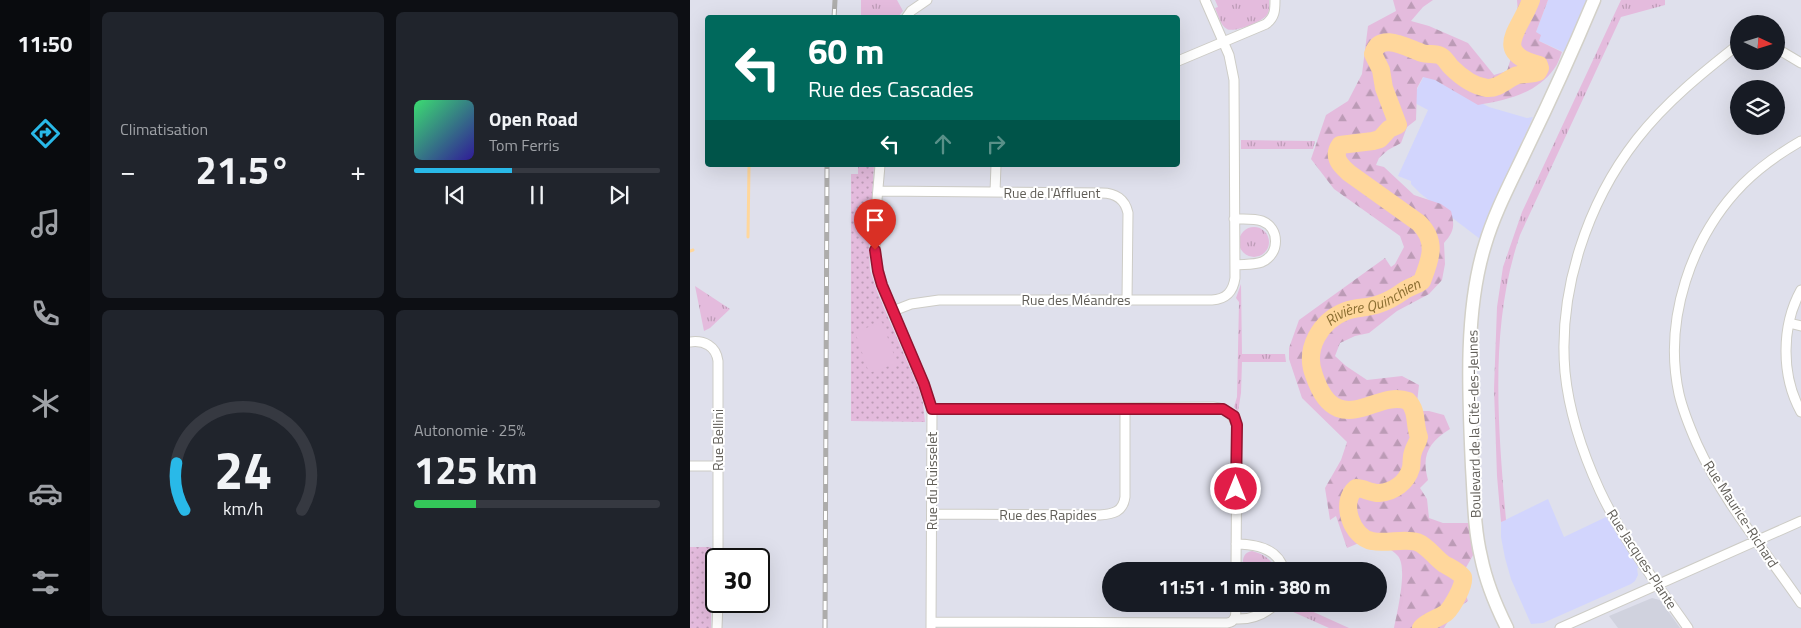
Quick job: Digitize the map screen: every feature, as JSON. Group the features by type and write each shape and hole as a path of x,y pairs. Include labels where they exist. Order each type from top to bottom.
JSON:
{"main road":[{"name":"Boulevard de la Cité-des-Jeunes","path":"1508,628 1494,598 1481,559 1475,522 1470,383 1474,301 1480,260 1497,211 1562,74 1594,0"}],"street":[{"path":"908,15 927,0"},
{"name":"Rue des Méandres","path":"893,311 911,304 939,300 1212,300 1223,298 1233,287 1235,278 1235,88 1231,64 1205,0"},
{"path":"1180,60 1266,24 1273,18 1276,0"},
{"name":"Rue Jacques-Plante","path":"1688,628 1614,519 1599,490 1580,439 1570,405 1566,373 1566,329 1574,271 1585,233 1601,197 1623,159 1648,125 1676,96 1730,51"},
{"path":"1785,53 1801,63"},
{"name":"Rue Maurice-Richard","path":"1801,141 1773,159 1735,193 1719,213 1698,247 1682,295 1677,323 1675,354 1677,380 1686,418 1712,472 1757,541 1801,603"},
{"name":"Rue du Ruisselet","path":"880,167 875,250 876,264 882,285 924,384 932,409 931,625"},
{"path":"996,167 996,192"},
{"name":"Rue de l'Affluent","path":"878,191 1106,193 1121,198 1128,213 1127,300"},
{"path":"1234,219 1264,222 1273,231 1276,244 1274,251 1265,261 1255,264 1235,264"},
{"path":"1801,290 1795,302 1789,323 1786,347 1787,369 1791,388 1801,412"},
{"path":"1789,323 1801,326"},
{"name":"Rue Bellini","path":"690,342 698,341 706,344 713,348 718,356 718,548"},
{"name":"Rue des Rapides","path":"932,514 1100,515 1118,512 1123,505 1125,497 1125,408"},
{"path":"932,409 1217,408 1226,410 1234,416 1237,429 1236,562"},
{"path":"690,466 718,466"},
{"path":"1560,628 1801,521"},
{"path":"1236,544 1251,544 1271,552 1280,562"},
{"path":"931,625 1227,624 1235,619 1235,612"},
{"path":"1235,619 1245,619 1263,612"},
{"path":"718,613 718,628"}],"shaded area":[{"path":"1548,0 1591,0 1566,53 1539,41 1536,32"},
{"path":"1425,74 1489,107 1527,118 1533,117 1480,239 1421,194 1411,184 1411,181 1398,176 1428,110 1411,101"},
{"path":"1548,499 1564,537 1606,517 1639,568 1637,568 1638,575 1635,581 1631,584 1543,623 1531,624 1511,579 1501,537 1501,522"},
{"path":"1652,598 1660,600 1680,628 1618,628 1609,616"}],"green space":[{"path":"861,0 897,0 903,11 900,15 861,15"},
{"path":"1215,0 1269,0 1269,10 1267,15 1260,21 1231,30 1227,29 1221,22 1215,8 1218,7"},
{"path":"1393,0 1433,0 1423,7 1411,21 1429,26 1468,43 1494,75 1507,71 1511,58 1505,52 1507,33 1518,13 1517,0 1548,0 1536,32 1541,35 1539,41 1562,52 1558,63 1547,78 1529,90 1510,98 1478,105 1435,80 1423,77 1417,88 1416,120 1407,127 1401,143 1388,150 1379,158 1376,165 1384,167 1414,195 1441,204 1451,211 1453,228 1444,243 1445,264 1442,280 1429,294 1397,311 1369,333 1355,336 1340,343 1335,356 1367,380 1402,376 1419,385 1416,411 1429,411 1444,415 1450,429 1437,439 1428,450 1426,471 1428,480 1420,488 1427,499 1429,518 1443,523 1472,523 1476,550 1464,571 1463,587 1468,601 1455,610 1444,628 1394,628 1402,580 1401,562 1398,556 1387,548 1366,540 1347,548 1336,516 1330,520 1325,488 1341,460 1347,442 1302,398 1289,359 1289,348 1299,320 1385,258 1391,267 1395,264 1404,247 1400,236 1334,189 1311,159 1326,115 1348,101 1362,74 1368,26 1396,11"},
{"path":"1621,0 1665,0 1665,5 1621,17 1520,235 1510,269 1504,304 1498,376 1500,448 1506,520 1501,522 1497,476 1494,389 1497,307 1503,267 1522,212"},
{"path":"1241,140 1315,141 1313,149 1241,149"},
{"path":"858,167 874,167 869,246 870,270 878,294 919,389 925,422 851,421 851,174 858,174"},
{"path":"1254,227 1264,232 1269,242 1264,252 1254,257 1244,252 1239,242 1244,232"},
{"path":"1241,284 1242,354 1285,354 1286,362 1242,362 1238,412 1234,407 1237,397 1239,302 1236,298"},
{"path":"695,286 730,309 710,328 704,331"},
{"path":"882,322 897,363 869,373 855,332"},
{"path":"690,547 711,547 705,548 705,613 711,613 711,628 690,628"},
{"path":"1252,551 1260,554 1271,562 1243,562 1244,556"},
{"path":"1293,612 1314,612 1349,628 1329,628"}],"waterway":[{"name":"Rivière Quinchien","path":"1421,628 1449,610 1460,590 1463,577 1457,571 1444,564 1425,546 1417,542 1378,542 1365,538 1354,527 1348,510 1351,494 1356,488 1376,493 1385,492 1395,488 1406,478 1411,468 1412,454 1419,437 1413,409 1408,401 1399,399 1347,410 1333,406 1326,399 1318,385 1311,365 1311,355 1316,337 1337,316 1346,311 1382,303 1422,281 1430,258 1429,237 1419,223 1349,173 1340,164 1337,153 1340,145 1380,139 1389,129 1398,125 1384,88 1381,70 1373,54 1376,47 1381,43 1394,43 1422,53 1441,56 1463,78 1487,88 1498,86 1518,75 1538,72 1539,65 1524,60 1516,54 1512,47 1516,30 1531,0"},
{"path":"748,237 749,167"}],"railway":[{"path":"834,15 835,0"},
{"path":"825,628 827,167"}],"route":[{"path":"875,250 882,285 929,396 932,409 1213,407 1223,409 1234,416 1237,425 1236,489"}]}
